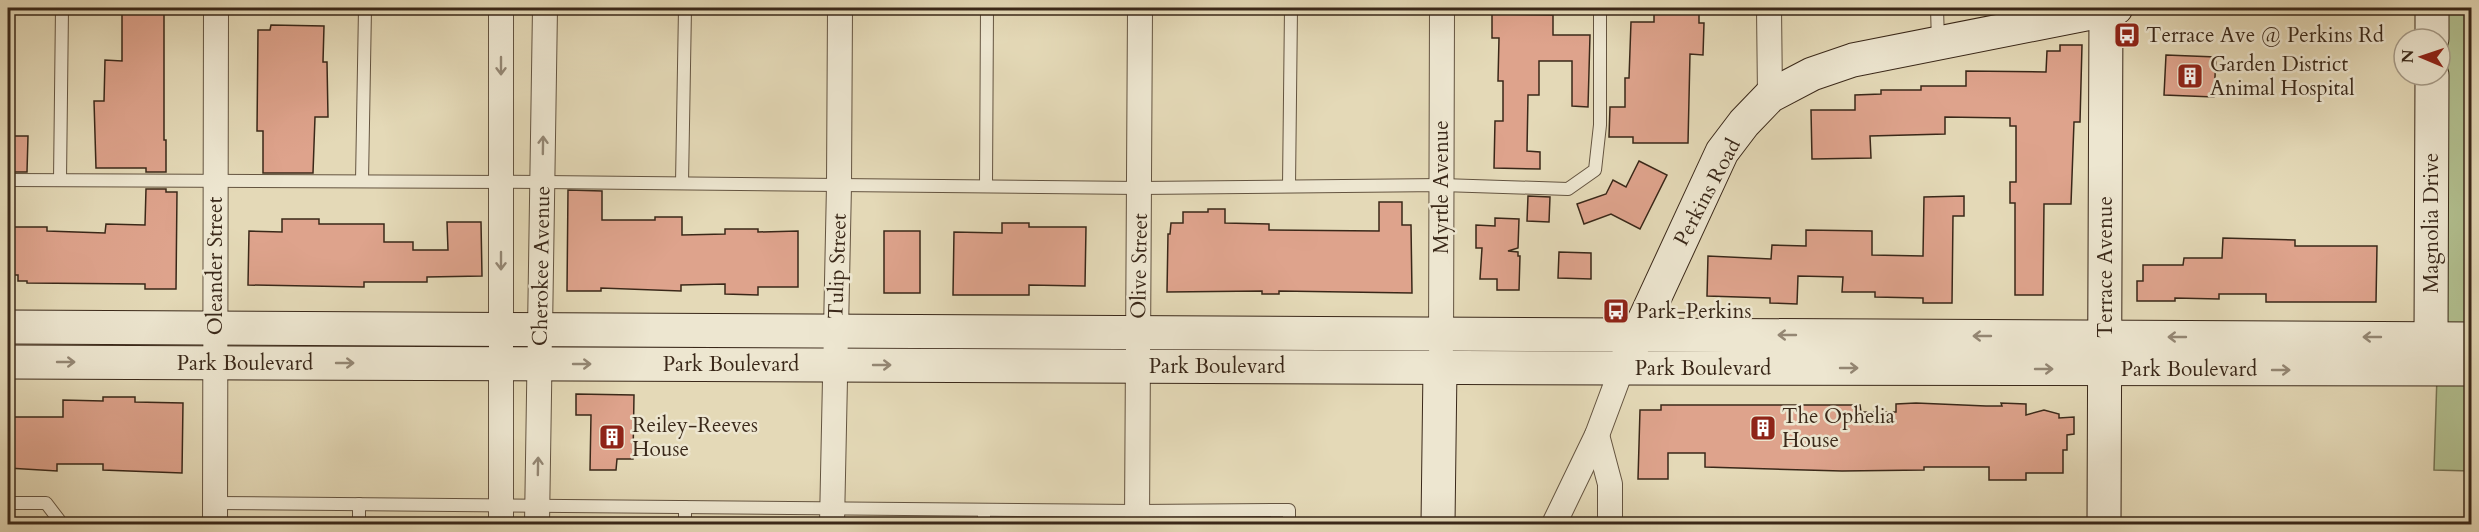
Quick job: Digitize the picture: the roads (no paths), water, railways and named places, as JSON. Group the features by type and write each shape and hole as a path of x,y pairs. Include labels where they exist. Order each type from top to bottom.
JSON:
{"street":[{"name":"Oleander Street","path":"215,514 216,8"},
{"name":"Cherokee Avenue","path":"501,8 501,515"},
{"name":"Cherokee Avenue","path":"537,515 545,8"},
{"name":"Tulip Street","path":"832,517 840,8"},
{"name":"Olive Street","path":"1137,518 1140,8"},
{"name":"Myrtle Avenue","path":"1440,367 1442,8"},
{"path":"1769,8 1770,96"},
{"name":"Perkins Road","path":"1554,525 1597,435 1622,368 1722,152 1744,123 1770,96 1812,74 1853,60 2108,8"},
{"name":"Terrace Avenue","path":"2104,525 2108,8"},
{"path":"2432,8 2432,27"},
{"name":"Magnolia Drive","path":"2426,370 2431,337 2432,87"},
{"path":"8,327 2431,337 2472,339"},
{"name":"Park Boulevard","path":"8,362 2472,369"},
{"path":"1438,525 1440,367"},
{"path":"1597,435 1610,484 1610,525"}],"lane":[{"path":"60,180 62,8"},
{"path":"362,181 365,8"},
{"path":"682,183 685,8"},
{"path":"986,186 987,8"},
{"path":"1289,186 1291,8"},
{"path":"8,180 1140,188 1442,185 1568,189 1595,170 1600,125 1600,8"},
{"path":"1937,8 1938,43"},
{"path":"8,503 46,503 59,520 59,525"},
{"path":"215,514 359,504 501,515 685,507 832,517 984,510 1137,518 1289,510 1289,525"},
{"path":"359,504 359,525"},
{"path":"685,507 685,525"},
{"path":"984,510 984,525"}],"place":[{"name":"Terrace Ave @ Perkins Rd","path":"2127,35"},
{"name":"Garden District Animal Hospital","path":"2190,76"},
{"name":"Park-Perkins","path":"1616,311"},
{"name":"The Ophelia House","path":"1763,428"},
{"name":"Reiley-Reeves House","path":"612,437"}]}
